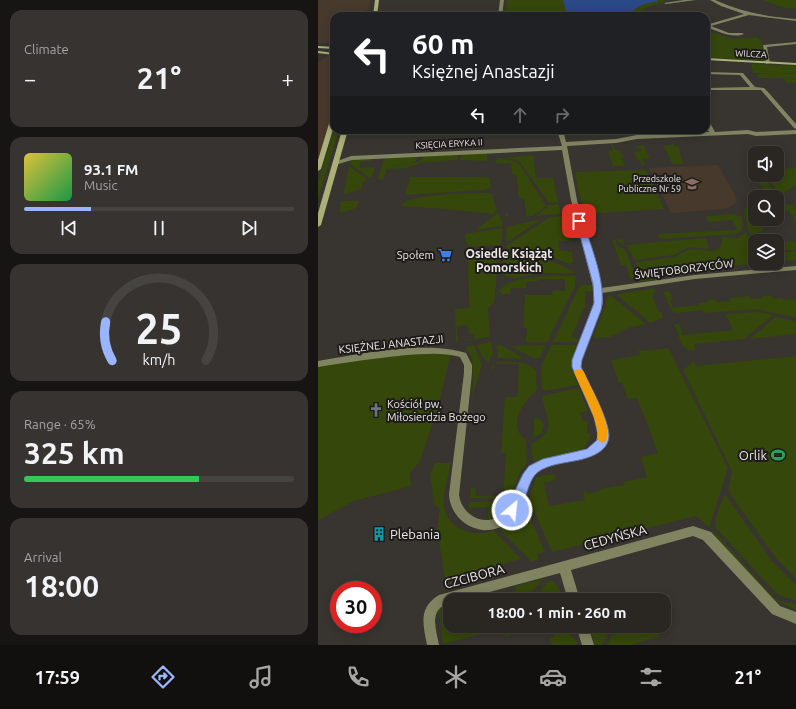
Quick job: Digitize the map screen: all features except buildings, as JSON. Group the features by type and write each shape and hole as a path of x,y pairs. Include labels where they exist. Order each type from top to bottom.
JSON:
{"street":[{"path":"376,12 378,0"},
{"path":"500,12 502,0"},
{"path":"668,2 694,0"},
{"path":"712,0 748,14 796,20"},
{"path":"710,25 748,14"},
{"path":"710,27 725,34 742,34"},
{"path":"768,63 765,46 796,43"},
{"path":"318,47 330,48"},
{"path":"318,52 330,54"},
{"name":"WILCZA","path":"710,59 796,64"},
{"path":"710,73 741,74 754,88"},
{"path":"710,89 762,89 796,127"},
{"path":"748,132 753,130 796,127"},
{"path":"710,128 713,134"},
{"path":"318,169 330,131"},
{"path":"748,132 756,134 796,132"},
{"name":"KSIĘCIA ERYKA II","path":"335,163 349,158 564,146 616,141 637,137 748,132"},
{"path":"318,225 344,134"},
{"path":"561,134 574,200 598,291"},
{"name":"ŚWIĘTOBORZYCÓW","path":"598,291 713,275 796,268"},
{"name":"KSIĘŻNEJ ANASTAZJI","path":"318,364 401,353 454,350 463,355 468,365 468,373 454,486 454,501 461,515 468,520 481,526 494,524 501,521 512,510 527,477 533,469 543,464 590,453 597,448 602,441 603,435 599,417 577,367 577,360 597,310 598,291"},
{"name":"CEDYŃSKA","path":"564,566 693,531 707,536 776,610 796,618"},
{"path":"564,566 572,593"},
{"name":"CZCIBORA","path":"433,645 429,610 433,604 446,598 564,566"},
{"path":"584,633 588,645"}],"shaded area":[{"path":"318,0 371,0 369,10 361,12 330,12 330,43 318,43"},
{"path":"330,55 330,122 318,160 318,63"},
{"name":"Przedszkole Publiczne Nr 59","path":"718,165 737,199 735,204 725,209 671,213 649,168"}],"green space":[{"path":"507,0 663,0 665,2 650,6 642,10 644,12 506,12"},
{"path":"762,0 796,0 796,9 784,8"},
{"path":"710,31 732,39 756,37 762,41 763,61 710,57"},
{"path":"751,64 796,66 796,73 753,73"},
{"path":"757,74 796,74 796,83 787,83 783,78 758,78"},
{"path":"332,134 338,134 318,198 318,182"},
{"path":"611,144 613,144 615,150 620,150 623,157 620,159 623,160 625,166 613,166 608,151 613,151"},
{"path":"674,144 675,147 679,147 680,155 684,164 672,164 663,146"},
{"path":"643,145 650,158 642,159 645,165 642,165 634,152 641,151 641,149 638,149 636,146"},
{"path":"487,153 487,161 460,160 461,154"},
{"path":"458,154 458,160 419,162 424,156"},
{"path":"533,155 536,178 553,178 558,202 549,203 522,165 516,160 502,158"},
{"path":"419,156 415,162 381,168 383,161 387,158"},
{"path":"499,158 515,161 520,165 546,206 533,216 512,217 526,216 524,198 519,198 516,174 512,174 511,163 497,164 496,161 492,162"},
{"path":"351,159 372,159 371,161 361,161 359,168 375,167 371,179 350,164"},
{"path":"457,161 418,163 418,165 409,166 408,168 387,169 383,180 378,179 381,168 418,162"},
{"path":"349,166 368,180 363,182 361,189 343,195"},
{"path":"796,168 796,184 784,193 784,190 776,190 771,182 784,182 784,169"},
{"path":"646,170 664,209 585,214 578,190 575,172"},
{"path":"410,177 487,177 490,178 491,188 484,190 405,195"},
{"path":"759,182 768,182 773,190 764,190"},
{"path":"492,194 497,210 493,214 401,206 415,198 428,196"},
{"path":"341,201 359,201 356,208 342,213 339,211"},
{"path":"784,201 787,205 793,205 796,209 796,222 789,211 784,212"},
{"path":"559,204 561,214 536,216 549,205"},
{"path":"748,205 748,226 761,226 763,231 751,234 747,228 744,209"},
{"path":"498,213 503,224 501,226 475,230"},
{"path":"732,214 742,217 742,230 736,234 659,239 657,234 737,230 732,220 709,222 706,216"},
{"path":"562,216 569,241 558,241 560,250 572,252 573,262 569,264 554,258 506,248 506,246 548,218"},
{"path":"541,219 509,241 506,241 507,227"},
{"path":"503,228 501,245 466,247 469,245 466,243 465,235"},
{"path":"746,233 748,236 748,264 655,275 657,279 641,282 635,262 674,257 690,249 714,251 720,246 721,237 740,238 739,236"},
{"path":"706,238 709,249 689,247 674,255 634,260 627,245"},
{"path":"623,239 624,244 616,240 616,245 626,251 636,279 630,279 626,265 621,265 612,240"},
{"path":"796,241 796,250 784,251 784,242"},
{"path":"500,251 497,263 494,303 488,308 490,337 465,341 475,338 475,334 469,334 468,325 457,326 458,341 456,341 455,309 469,308 468,252"},
{"path":"796,251 796,260 784,261 784,252"},
{"path":"506,252 551,261 575,273 539,273 514,278 505,276 501,273 504,253"},
{"path":"576,276 575,286 547,342 526,342 527,328 523,328 525,295 552,295 553,290 565,291 565,279 538,279 538,281 526,282 526,288 511,288 510,294 502,294 499,292 503,286 511,282 534,277"},
{"path":"580,285 592,285 593,291 585,291 585,306 571,337 579,339 578,342 553,342"},
{"path":"654,289 656,292 652,295 658,311 662,313 663,318 650,323 618,296 618,294"},
{"path":"670,291 673,300 670,300 673,308 699,305 699,303 708,302 707,300 716,299 717,302 731,301 730,298 749,296 750,299 763,298 762,296 771,295 773,299 796,299 796,318 757,309 704,313 703,310 678,313 673,312 663,292"},
{"path":"610,295 646,324 628,328 610,337 593,338 607,297"},
{"path":"759,312 770,314 772,316 744,339 694,344 696,350 690,350 683,346 678,338 680,338 674,324 679,324 683,335 733,330 726,314"},
{"path":"775,317 796,321 796,334 750,339"},
{"path":"491,342 493,354 488,363 481,355 477,345"},
{"path":"474,345 482,365 472,397 472,358 465,347"},
{"path":"501,345 525,359 498,358 496,346"},
{"path":"546,345 540,358 533,358 510,346"},
{"path":"552,345 577,345 573,356 573,365 574,374 578,385 545,391 542,389 541,365"},
{"path":"668,348 728,468 709,528 696,516 552,552 529,499 536,477 553,474 555,475 556,480 544,483 549,506 585,500 583,492 587,491 587,494 600,491 599,489 624,485 623,482 647,477 641,457 658,453 637,398 628,399 622,383 619,383 611,360 640,355 638,350"},
{"path":"453,350 437,411 420,461 410,473 411,486 354,501 318,520 318,364 391,354"},
{"path":"796,356 796,578 776,558 728,491 732,471 683,370 694,361 696,366"},
{"path":"496,363 523,363 532,367 536,371 537,390 522,407 517,421 517,428 526,440 527,464 521,471 509,499 471,498 471,488 476,488 475,496 503,496 506,453 501,453 505,397 517,397 519,364"},
{"path":"579,388 588,411 580,413 583,421 588,421 587,433 591,434 586,445 582,450 572,454 533,461 531,444 544,435 548,425 548,419 542,397 545,395"},
{"path":"534,417 541,420 544,425 541,434 534,437"},
{"path":"435,463 451,463 445,491 444,507 446,515 451,521 456,526 470,532 486,533 494,531 521,559 445,579 437,529 440,509 434,504 430,473"},
{"path":"725,494 771,560 796,585 796,600 777,594 716,528 716,515"},
{"path":"498,502 507,504 499,514 488,519 488,507 470,508 468,513 469,503"},
{"path":"523,502 545,552 537,554 539,559 532,562 499,529 517,515"},
{"path":"714,531 773,597 782,602 796,604 796,610 777,601 767,594 712,532"},
{"path":"543,579 531,593 516,593 515,586"},
{"path":"549,580 555,583 561,593 539,593"},
{"path":"443,606 443,633 486,633 443,644 438,608"},
{"path":"507,633 518,633 504,637"},
{"path":"553,633 571,633 572,637 578,642 576,645 552,645 550,638 554,637"},
{"path":"591,633 608,633 602,645 595,645"},
{"path":"613,633 657,633 661,636 631,645 607,645"}],"water":[{"path":"563,0 658,1 644,4 633,10 633,12 566,11"}],"slow traffic":[{"path":"579,372 599,417 602,426 603,438"}],"place":[{"name":"Przedszkole Publiczne Nr 59","path":"692,184"},
{"name":"Społem","path":"445,255"},
{"name":"Kościół pw. Miłosierdzia Bożego","path":"376,410"},
{"name":"Orlik","path":"778,455"},
{"name":"Plebania","path":"379,534"}],"district":[{"name":"Osiedle Książąt Pomorskich","path":"509,260"}],"route":[{"path":"512,510 522,492 527,477 533,469 539,465 583,456 597,448 602,441 602,426 599,417 577,367 577,360 597,310 599,297 597,284 579,221"}]}
